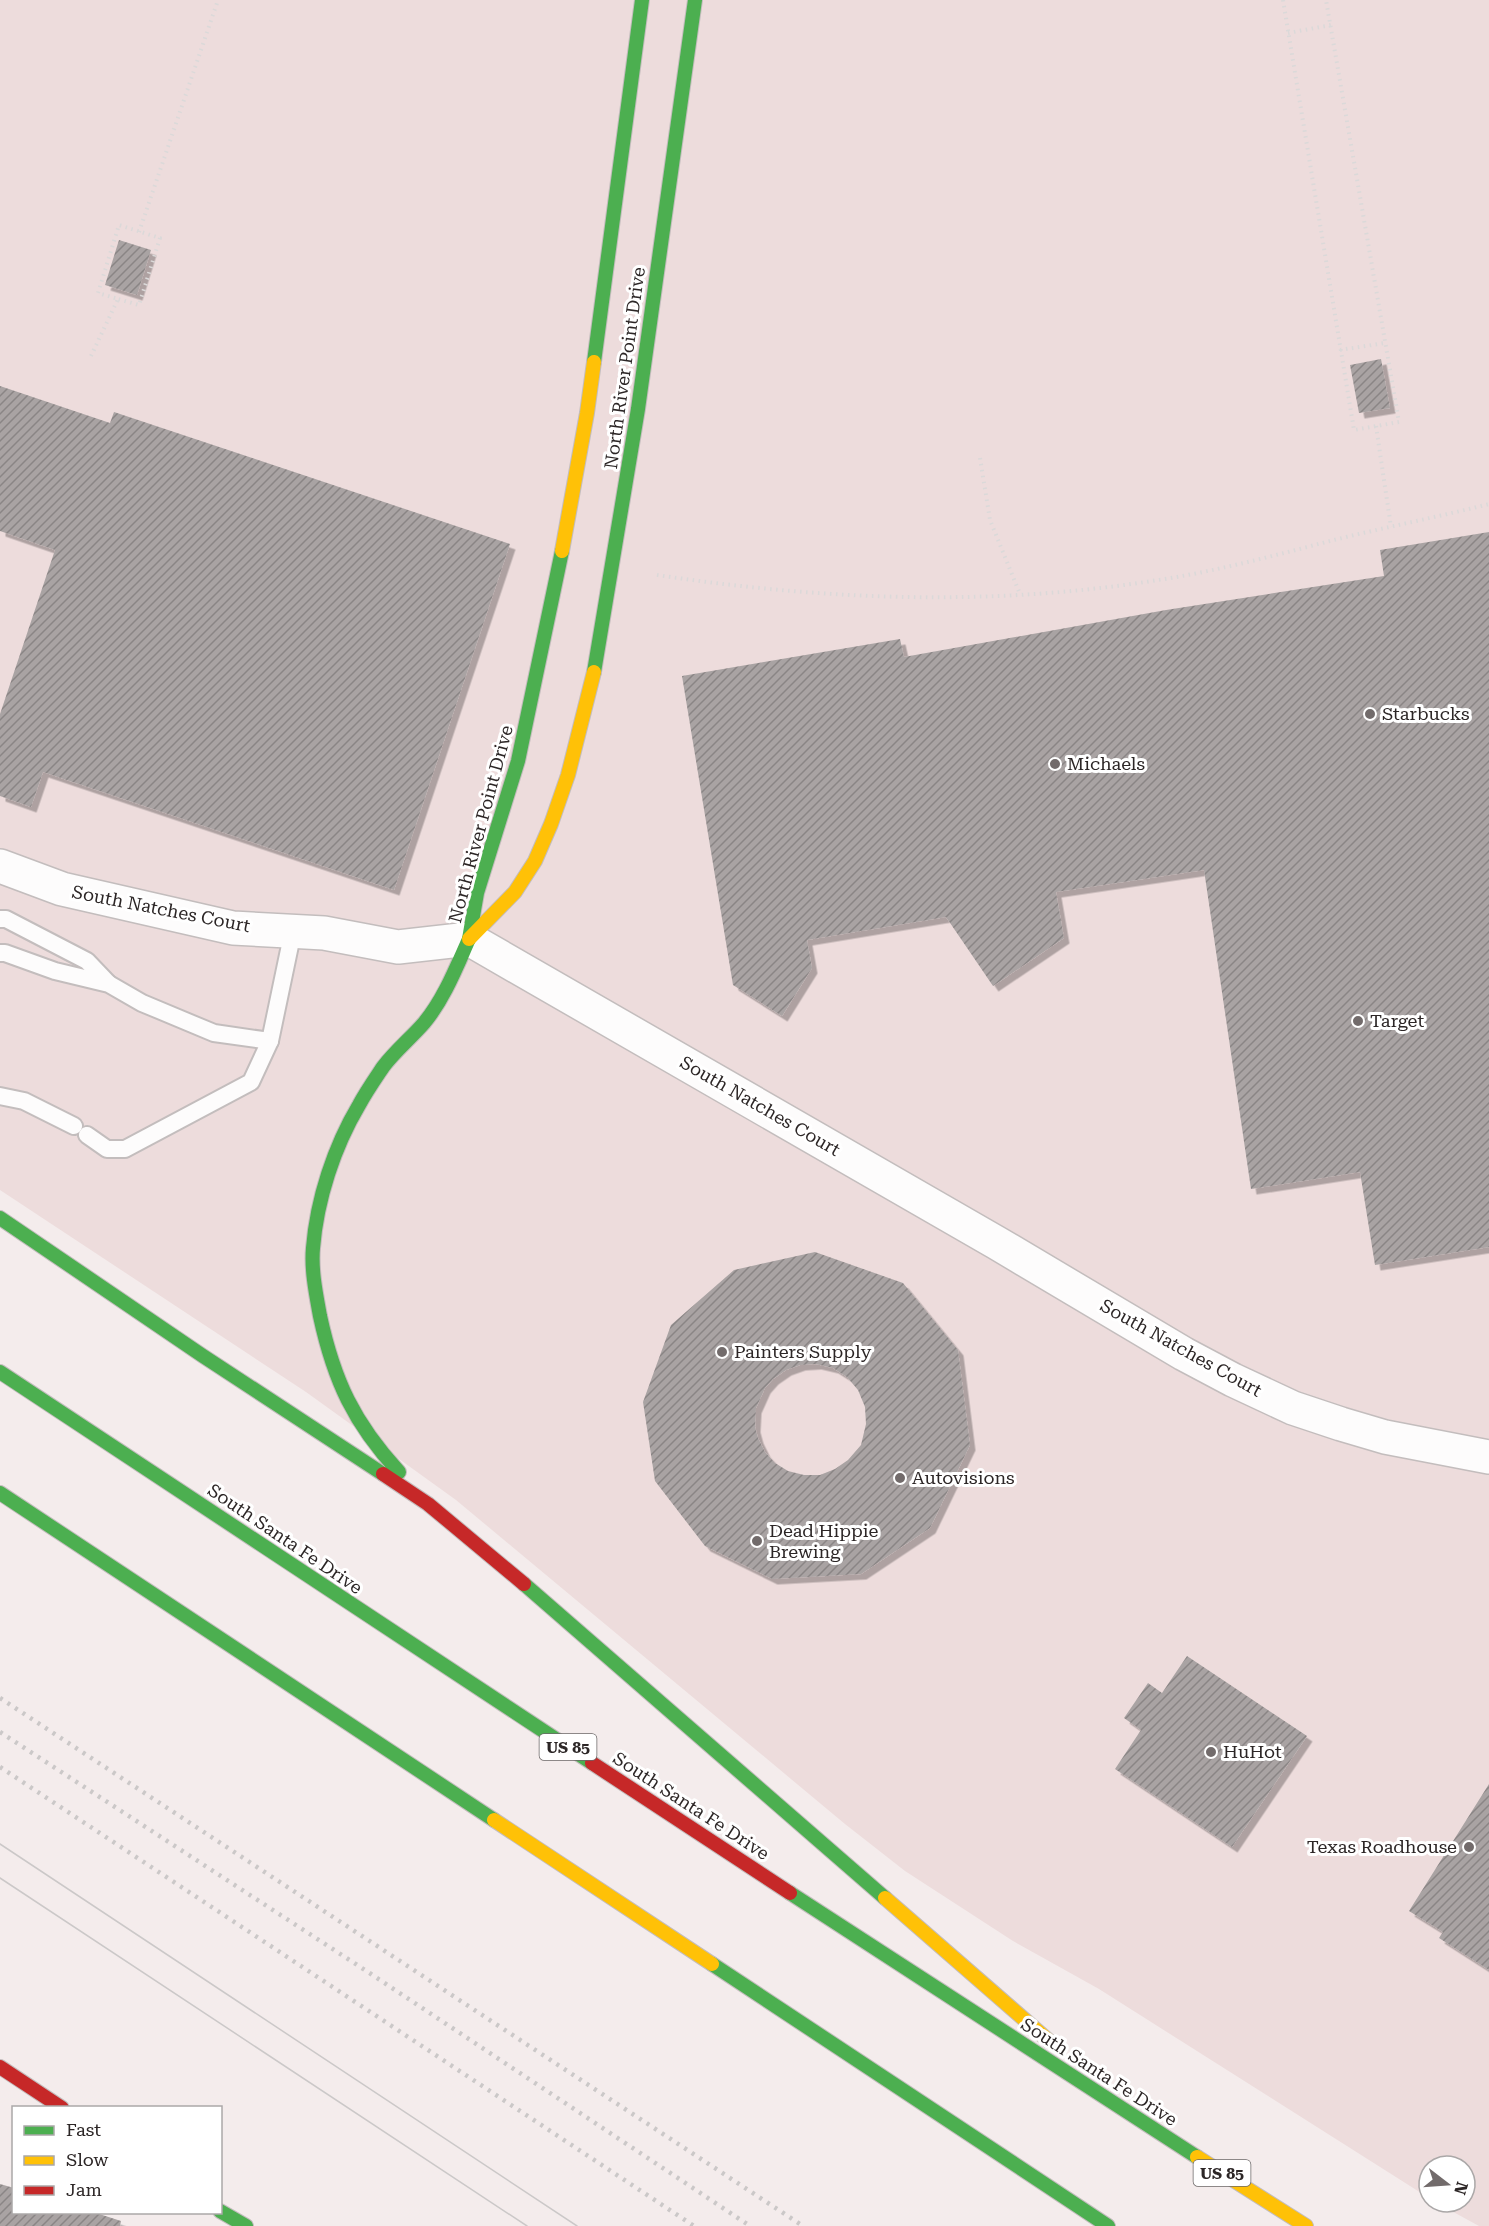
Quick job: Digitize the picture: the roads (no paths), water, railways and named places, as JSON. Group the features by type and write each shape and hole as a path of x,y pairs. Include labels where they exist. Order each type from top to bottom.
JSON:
{"main road":[{"name":"North River Point Drive","path":"469,939 477,893 518,761 529,715 585,424 642,0"},
{"name":"North River Point Drive","path":"469,939 514,892 535,861 568,775 591,689 638,409 695,0"},
{"path":"428,1504 375,1446 349,1405 328,1352 316,1296 313,1249 321,1202 337,1150 358,1106 384,1066 425,1022 448,984 469,939"},
{"path":"0,1218 203,1356 428,1504 529,1588 1138,2119"},
{"name":"South Santa Fe Drive","path":"0,1372 451,1671 1306,2226"},
{"path":"0,1493 1108,2226"},
{"path":"0,2067 59,2106"},
{"path":"222,2212 246,2226"}],"street":[{"name":"South Natches Court","path":"0,866 62,889 233,928 324,933 398,947 469,939 1233,1380 1293,1408 1341,1424 1385,1437 1489,1457"}],"lane":[{"path":"0,919 6,919 87,961 109,984"},
{"path":"0,1096 24,1101 81,1131 107,1149 124,1149 251,1082 270,1041 293,931"},
{"path":"0,953 4,952 55,971 109,984 142,1002 214,1033 270,1041"}],"tram line":[{"path":"0,1844 577,2226"},
{"path":"0,1878 527,2226"}],"railway":[{"path":"0,1698 803,2226"},
{"path":"0,1732 371,1974 750,2226"},
{"path":"0,1767 694,2226"}],"place":[{"name":"Starbucks","path":"1370,714"},
{"name":"Michaels","path":"1055,764"},
{"name":"Target","path":"1358,1021"},
{"name":"Painters Supply","path":"722,1352"},
{"name":"Autovisions","path":"900,1478"},
{"name":"Dead Hippie Brewing","path":"757,1541"},
{"name":"HuHot","path":"1211,1752"},
{"name":"Texas Roadhouse","path":"1469,1847"}]}
